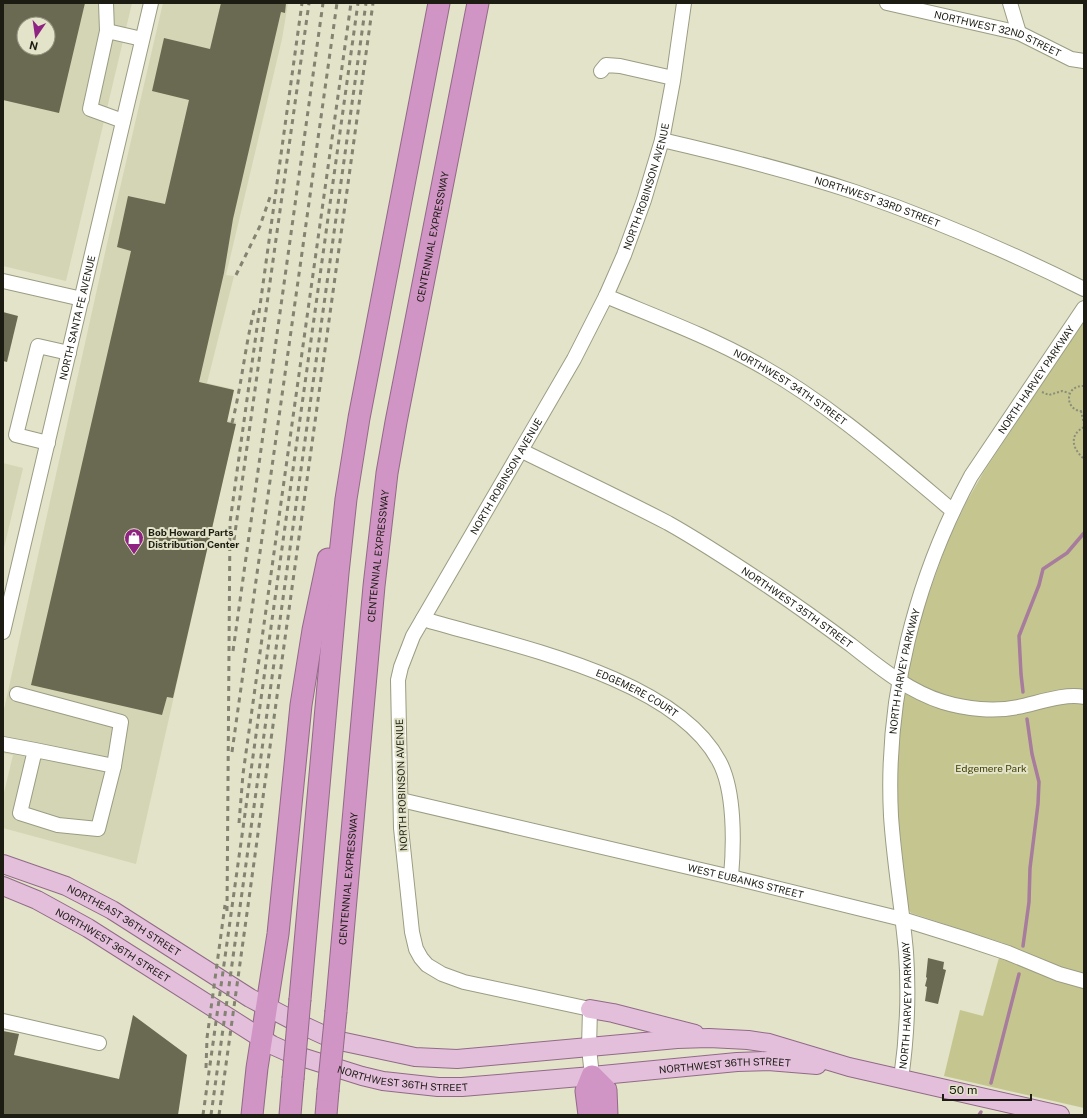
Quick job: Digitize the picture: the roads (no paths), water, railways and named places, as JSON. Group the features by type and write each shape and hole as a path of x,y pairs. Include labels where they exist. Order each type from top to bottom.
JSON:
{"highway":[{"path":"252,1115 257,1068 278,934 303,698 313,630 359,418 439,3"},
{"name":"CENTENNIAL EXPRESSWAY","path":"326,1115 374,586 387,473 478,3"},
{"path":"290,1115 338,573 346,500 359,418"},
{"path":"589,1115 586,1091 592,1076 606,1090 607,1115"}],"main road":[{"name":"NORTHEAST 36TH STREET","path":"3,864 66,886 112,910 238,991 267,1007"},
{"name":"NORTHWEST 36TH STREET","path":"3,886 37,900 88,928 262,1039 292,1054 344,1072 383,1081 414,1085 462,1087 737,1062 768,1061 849,1067"},
{"name":"NORTHWEST 36TH STREET","path":"267,1007 340,1042 414,1057 457,1058 709,1038 748,1040 769,1043 849,1067 1060,1115"},
{"path":"590,1009 621,1015 709,1038"}],"street":[{"path":"106,3 107,32 90,109 123,121"},
{"name":"NORTH SANTA FE AVENUE","path":"3,632 150,3"},
{"name":"NORTH ROBINSON AVENUE","path":"590,1009 457,980 434,970 421,958 416,949 411,926 401,828 398,680 413,636 522,451 574,359 606,296 633,231 662,140 684,3"},
{"name":"NORTHWEST 32ND STREET","path":"886,3 1019,33 1071,59 1084,61"},
{"path":"1010,3 1019,33"},
{"path":"107,32 142,39"},
{"path":"601,71 606,65 620,66 673,78"},
{"name":"NORTHWEST 33RD STREET","path":"662,140 732,156 854,192 934,221 1084,289"},
{"path":"3,281 82,299"},
{"name":"NORTHWEST 34TH STREET","path":"606,296 723,346 794,386 852,427 953,511"},
{"name":"NORTH HARVEY PARKWAY","path":"901,1079 907,1016 906,953 893,843 891,751 900,682 912,626 924,582 953,511 971,476 1084,308"},
{"path":"48,443 16,435 38,346 69,353"},
{"name":"NORTHWEST 35TH STREET","path":"522,451 661,520 700,542 792,602 900,682 920,693 942,702 979,709 1017,708 1069,696 1084,697"},
{"name":"EDGEMERE COURT","path":"424,619 557,657 586,668 621,682 644,694 665,706 686,721 699,733 712,749 720,762 727,783 730,802 733,858 731,877"},
{"path":"18,694 121,722 114,766 98,829 58,825 20,813 35,750"},
{"path":"3,744 114,766"},
{"name":"WEST EUBANKS STREET","path":"401,800 731,877 902,919 1008,953 1039,967 1084,981"},
{"path":"590,1009 588,1048 592,1076"},
{"path":"3,1021 98,1043"}],"waterway":[{"path":"1023,692 1019,636 1039,585 1043,569 1067,553 1084,533"},
{"path":"1023,946 1029,902 1030,868 1038,804 1039,782 1032,754 1027,719"},
{"path":"991,1083 1019,974"}],"railway":[{"path":"227,911 230,522 302,3"},
{"path":"234,540 309,3"},
{"path":"233,651 323,3"},
{"path":"232,752 337,3"},
{"path":"239,823 243,774 351,3"},
{"path":"203,1115 358,3"},
{"path":"211,1115 366,3"},
{"path":"219,1115 373,3"},
{"path":"236,275 260,226 270,197"},
{"path":"232,423 255,307"},
{"path":"206,1068 207,1038 225,905"}],"place":[{"name":"Bob Howard Parts Distribution Center","path":"134,555"}],"park label":[{"name":"Edgemere Park","path":"991,768"}]}
